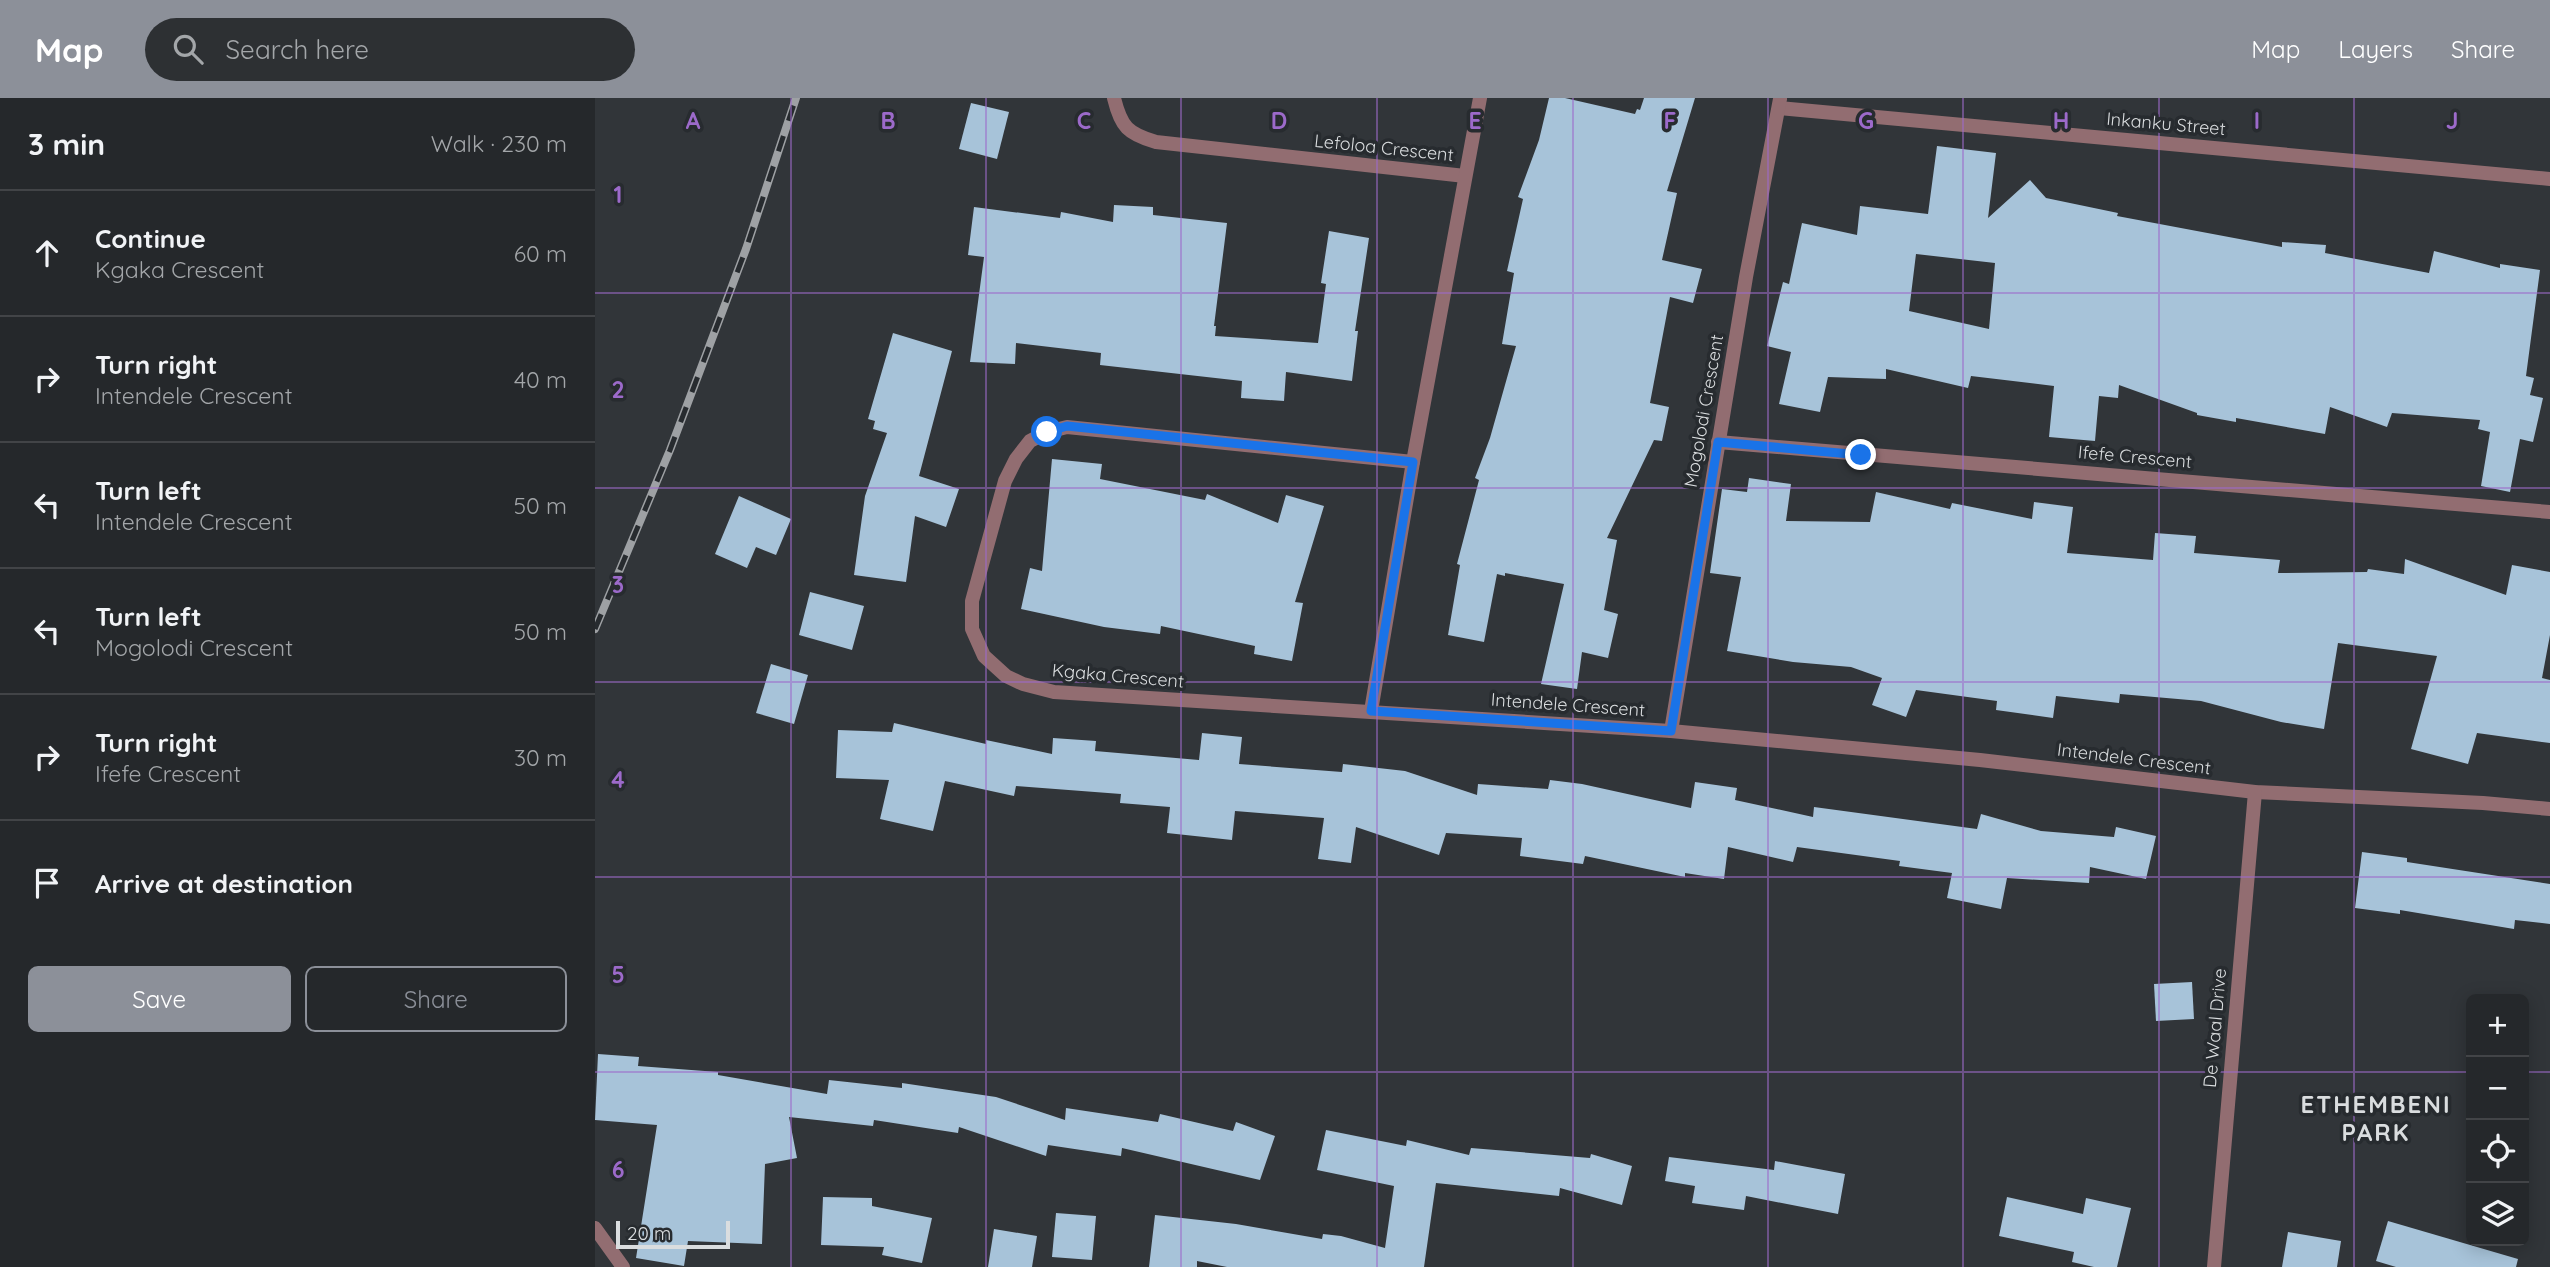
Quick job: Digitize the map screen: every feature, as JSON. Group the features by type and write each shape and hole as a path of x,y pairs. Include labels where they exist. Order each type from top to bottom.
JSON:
{"street":[{"name":"Lefoloa Crescent","path":"1114,98 1120,120 1128,131 1156,142 1465,176"},
{"path":"1371,711 1413,462 1480,98"},
{"name":"Inkanku Street","path":"1779,103 2550,179"},
{"name":"Mogolodi Crescent","path":"1671,731 1718,442 1779,103"},
{"name":"Kgaka Crescent","path":"1371,711 1103,696 1054,692 1033,687 1006,676 984,656 972,629 972,601 1005,481 1016,459 1030,441 1047,432 1067,426 1413,462"},
{"name":"Ifefe Crescent","path":"1718,442 2550,512"},
{"name":"Intendele Crescent","path":"1371,711 1671,731 1980,760 2255,792 2483,803 2550,809"},
{"name":"De Waal Drive","path":"2214,1267 2255,792"},
{"path":"595,1228 624,1267"}],"building":[{"path":"1549,98 1565,98 1635,114 1637,109 1640,110 1644,98 1695,98 1667,191 1677,193 1662,260 1702,269 1693,303 1670,297 1650,403 1669,407 1662,441 1654,440 1607,538 1617,540 1604,610 1618,614 1608,658 1582,652 1577,689 1541,684 1564,584 1505,573 1505,576 1497,574 1484,642 1448,635 1460,565 1457,564 1479,480 1475,478 1490,438 1516,346 1502,344 1514,273 1507,271 1523,199 1518,197 1539,140"},
{"path":"971,103 1009,112 997,159 959,149"},
{"path":"1937,146 1996,153 1988,218 2030,180 2046,198 2118,213 2117,216 2282,247 2282,242 2326,245 2325,253 2429,273 2434,251 2500,268 2500,264 2540,270 2526,376 2534,378 2530,395 2543,398 2533,442 2520,439 2510,492 2481,486 2490,432 2478,429 2480,420 2392,413 2387,427 2330,407 2325,434 2236,418 2236,422 2197,415 2119,385 2118,398 2099,396 2095,441 2049,437 2054,386 1971,376 1968,388 1886,369 1886,379 1828,377 1820,412 1779,404 1791,352 1767,346 1783,282 1789,284 1802,223 1857,235 1860,206 1928,214","holes":["1916,254 1995,263 1989,329 1909,311"]},
{"path":"1114,205 1153,207 1153,215 1227,223 1215,336 1318,343 1326,284 1321,283 1329,231 1369,238 1355,331 1358,331 1352,381 1286,372 1284,401 1241,398 1242,381 1100,365 1101,353 1016,343 1015,364 970,362 984,257 968,255 974,207 1060,218 1061,212 1113,222"},
{"path":"893,333 952,351 919,476 959,489 946,527 915,516 906,582 854,575 865,496 887,433 873,429 875,421 868,419"},
{"path":"1052,459 1102,464 1100,479 1205,500 1207,494 1278,523 1286,495 1324,506 1295,602 1303,603 1292,661 1254,654 1255,646 1161,626 1160,634 1104,627 1021,609 1030,568 1042,571"},
{"path":"1749,478 1791,484 1786,521 1870,522 1876,492 1950,509 1952,503 2032,519 2034,502 2073,507 2067,553 2153,560 2155,533 2196,536 2194,553 2280,560 2278,573 2367,572 2368,569 2404,574 2405,559 2506,595 2512,565 2550,572 2550,635 2542,678 2550,680 2550,743 2477,733 2468,764 2411,749 2437,656 2338,643 2324,729 2281,722 2201,701 2120,694 2119,703 2056,696 2053,718 1996,710 1997,701 1916,690 1906,717 1872,705 1882,678 1851,667 1793,662 1727,651 1741,577 1710,573 1722,489 1747,492"},
{"path":"739,496 791,519 776,555 756,547 747,568 715,554"},
{"path":"810,592 864,606 852,650 799,635"},
{"path":"771,664 808,675 794,724 756,713"},
{"path":"894,723 986,744 986,740 1052,754 1053,738 1096,741 1095,751 1199,760 1202,733 1242,737 1239,764 1342,772 1343,764 1405,771 1477,795 1478,784 1548,789 1550,780 1582,784 1691,808 1695,782 1737,788 1735,800 1813,817 1814,807 1977,829 1981,814 2041,831 2114,837 2116,827 2156,836 2146,879 2090,867 2089,883 2007,878 2001,909 1947,898 1952,873 1899,866 1900,861 1797,847 1793,862 1728,847 1724,879 1685,873 1685,877 1585,856 1583,864 1520,856 1522,838 1446,833 1439,855 1356,827 1351,863 1318,859 1324,818 1235,811 1232,840 1167,833 1170,807 1120,803 1121,794 1016,786 1014,796 945,781 933,831 880,819 889,780 836,778 838,730 892,732"},
{"path":"2362,852 2407,858 2407,862 2550,884 2550,924 2515,920 2514,929 2400,910 2400,914 2355,908"},
{"path":"2192,982 2194,1019 2156,1021 2154,984"},
{"path":"598,1054 639,1057 638,1066 718,1072 718,1075 827,1094 829,1080 902,1088 902,1083 996,1097 1065,1120 1066,1108 1158,1122 1160,1114 1233,1131 1236,1122 1275,1136 1260,1180 1122,1148 1121,1156 1048,1145 1046,1156 959,1127 958,1133 874,1120 873,1126 789,1117 797,1158 765,1164 762,1244 688,1241 684,1266 636,1258 657,1125 595,1120"},
{"path":"1326,1130 1406,1146 1407,1140 1469,1155 1471,1148 1590,1158 1591,1154 1632,1166 1622,1205 1560,1188 1559,1196 1436,1183 1424,1267 1227,1267 1197,1261 1197,1267 1149,1267 1155,1215 1236,1224 1322,1239 1323,1234 1341,1236 1385,1248 1394,1186 1317,1170"},
{"path":"1669,1157 1774,1170 1775,1161 1845,1174 1838,1214 1746,1196 1744,1210 1692,1203 1695,1186 1665,1181"},
{"path":"823,1197 872,1198 872,1206 932,1218 922,1263 882,1255 884,1247 821,1245"},
{"path":"2007,1197 2083,1214 2086,1198 2131,1208 2117,1267 2094,1267 2072,1262 2074,1252 1999,1236"},
{"path":"1056,1213 1096,1216 1092,1260 1052,1257"},
{"path":"2388,1221 2466,1246 2518,1259 2516,1267 2396,1267 2376,1261"},
{"path":"994,1229 1037,1236 1032,1267 988,1267"},
{"path":"2288,1232 2341,1241 2337,1267 2282,1267"}],"railway":[{"path":"595,629 670,450 746,249 796,98"}],"district":[{"name":"ETHEMBENI PARK","path":"2376,1119"}],"route":[{"path":"1047,432 1067,426 1413,462 1371,711 1671,731 1718,442 1861,455"}]}
